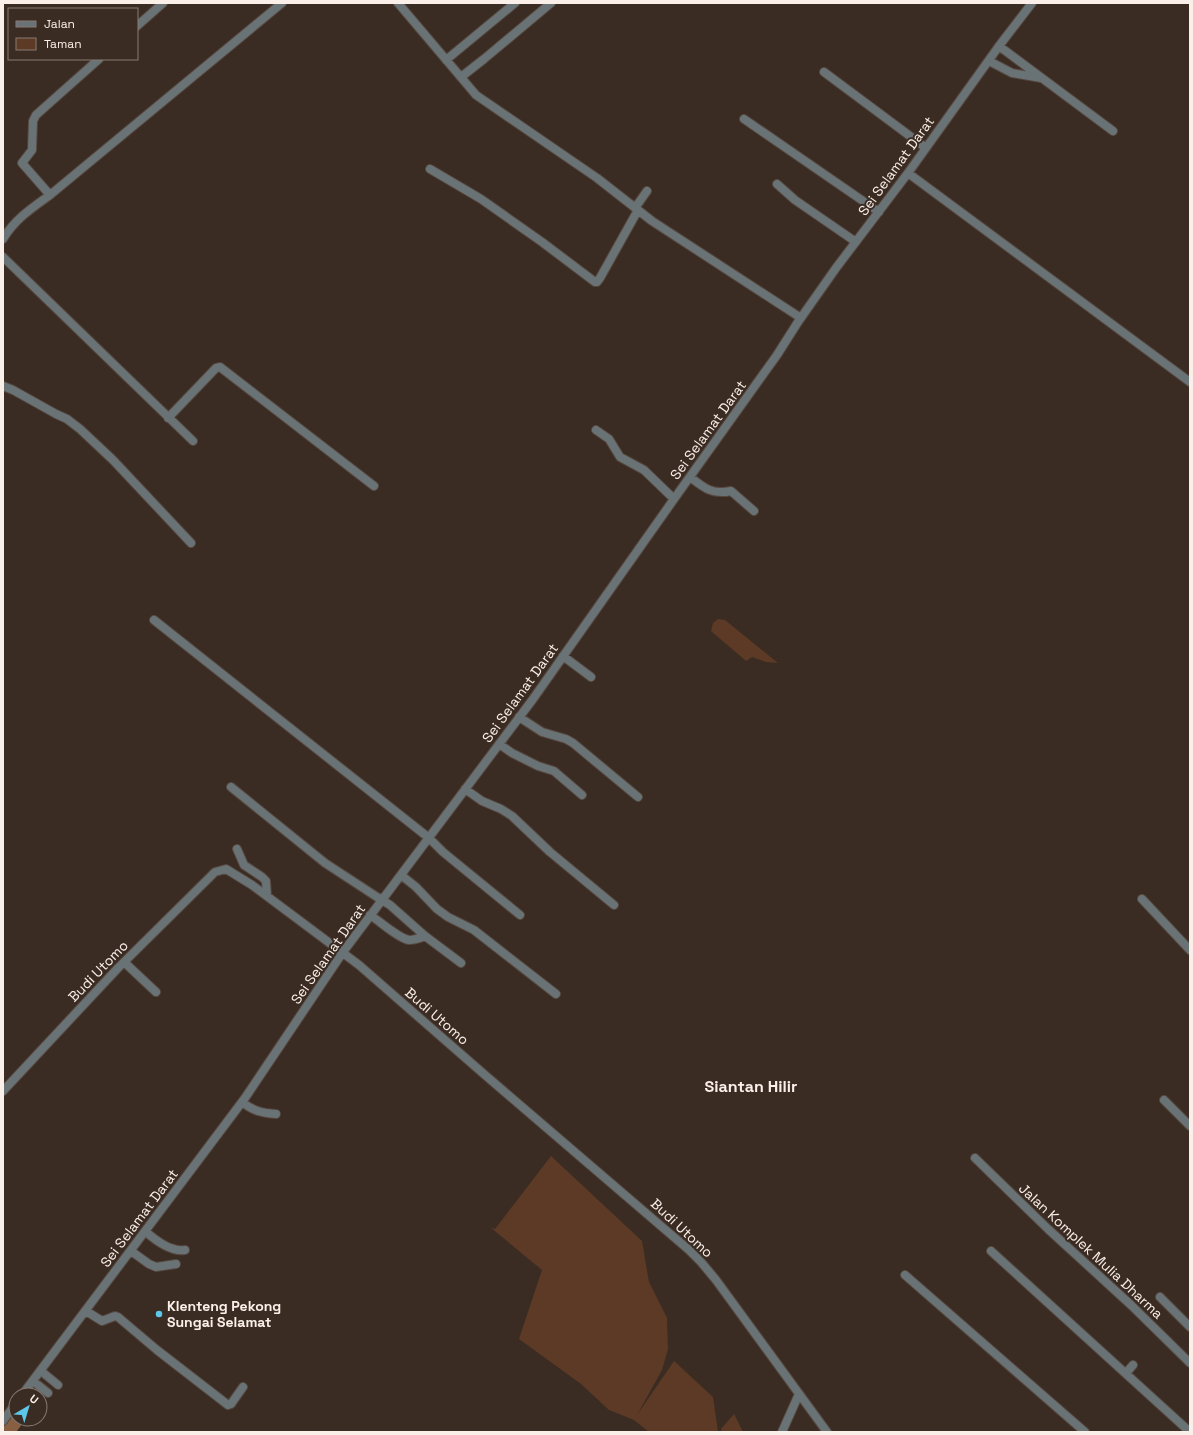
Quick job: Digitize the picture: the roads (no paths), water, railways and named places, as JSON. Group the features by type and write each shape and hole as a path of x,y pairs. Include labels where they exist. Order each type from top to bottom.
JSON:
{"street":[{"path":"138,25 163,3"},
{"path":"3,239 9,228 18,219 50,195 282,3"},
{"path":"398,3 446,60 482,99 597,178 658,225 801,318"},
{"path":"446,60 515,3"},
{"path":"461,77 551,3"},
{"name":"Sei Selamat Darat","path":"30,1387 43,1373 145,1231 244,1104 346,954 370,915 400,875 431,840 469,791 566,658 674,499 692,478 801,318 926,148 992,63 999,46 1032,3"},
{"path":"999,46 1044,78 1113,131"},
{"path":"50,195 22,163 32,150 33,121 36,115 99,60"},
{"path":"992,63 1012,73 1044,78"},
{"path":"824,72 926,148"},
{"path":"744,119 879,212"},
{"path":"430,169 481,199 595,282 597,282 600,278 647,191"},
{"path":"908,173 1190,382"},
{"path":"777,184 795,200 856,242"},
{"path":"3,257 193,441"},
{"path":"168,418 216,368 220,367 374,486"},
{"path":"3,386 67,419 80,429 113,460 191,543"},
{"path":"596,430 608,439 620,457 644,470 674,499"},
{"path":"692,478 701,486 720,493 731,491 754,511"},
{"path":"154,620 431,840 443,852 520,915"},
{"path":"566,658 591,677"},
{"path":"522,718 542,732 566,739 573,743 638,797"},
{"path":"502,745 512,753 554,772 582,795"},
{"path":"231,787 325,863 399,911 425,936 461,963"},
{"path":"469,791 482,801 501,809 512,816 550,852 614,905"},
{"path":"237,849 244,865 266,881 267,896"},
{"name":"Budi Utomo","path":"3,1091 124,962 215,872 226,869 252,885 359,964 485,1075 689,1250 716,1280 827,1432"},
{"path":"400,875 416,887 437,909 448,917 474,930 556,994"},
{"path":"1142,899 1190,950"},
{"path":"370,915 386,927 408,940 414,940 425,936"},
{"path":"124,962 156,992"},
{"path":"1164,1100 1190,1126"},
{"path":"244,1104 254,1111 276,1114"},
{"name":"Jalan Komplek Mulia Dharma","path":"975,1158 1190,1363"},
{"path":"145,1231 157,1241 179,1251 185,1250"},
{"path":"130,1251 156,1267 176,1264"},
{"path":"991,1251 1190,1432"},
{"path":"904,1275 1084,1432"},
{"path":"1160,1297 1190,1327"},
{"path":"87,1312 99,1321 115,1316 118,1317 157,1350 228,1404 230,1404 243,1387"},
{"path":"1126,1373 1133,1365"},
{"path":"43,1373 58,1385"},
{"path":"35,1382 41,1387"},
{"path":"782,1432 799,1394"}],"waterway":[{"path":"8,1432 12,1427"}],"place":[{"name":"Klenteng Pekong Sungai Selamat","path":"159,1314"}],"district":[{"name":"Siantan Hilir","path":"751,1086"}]}
